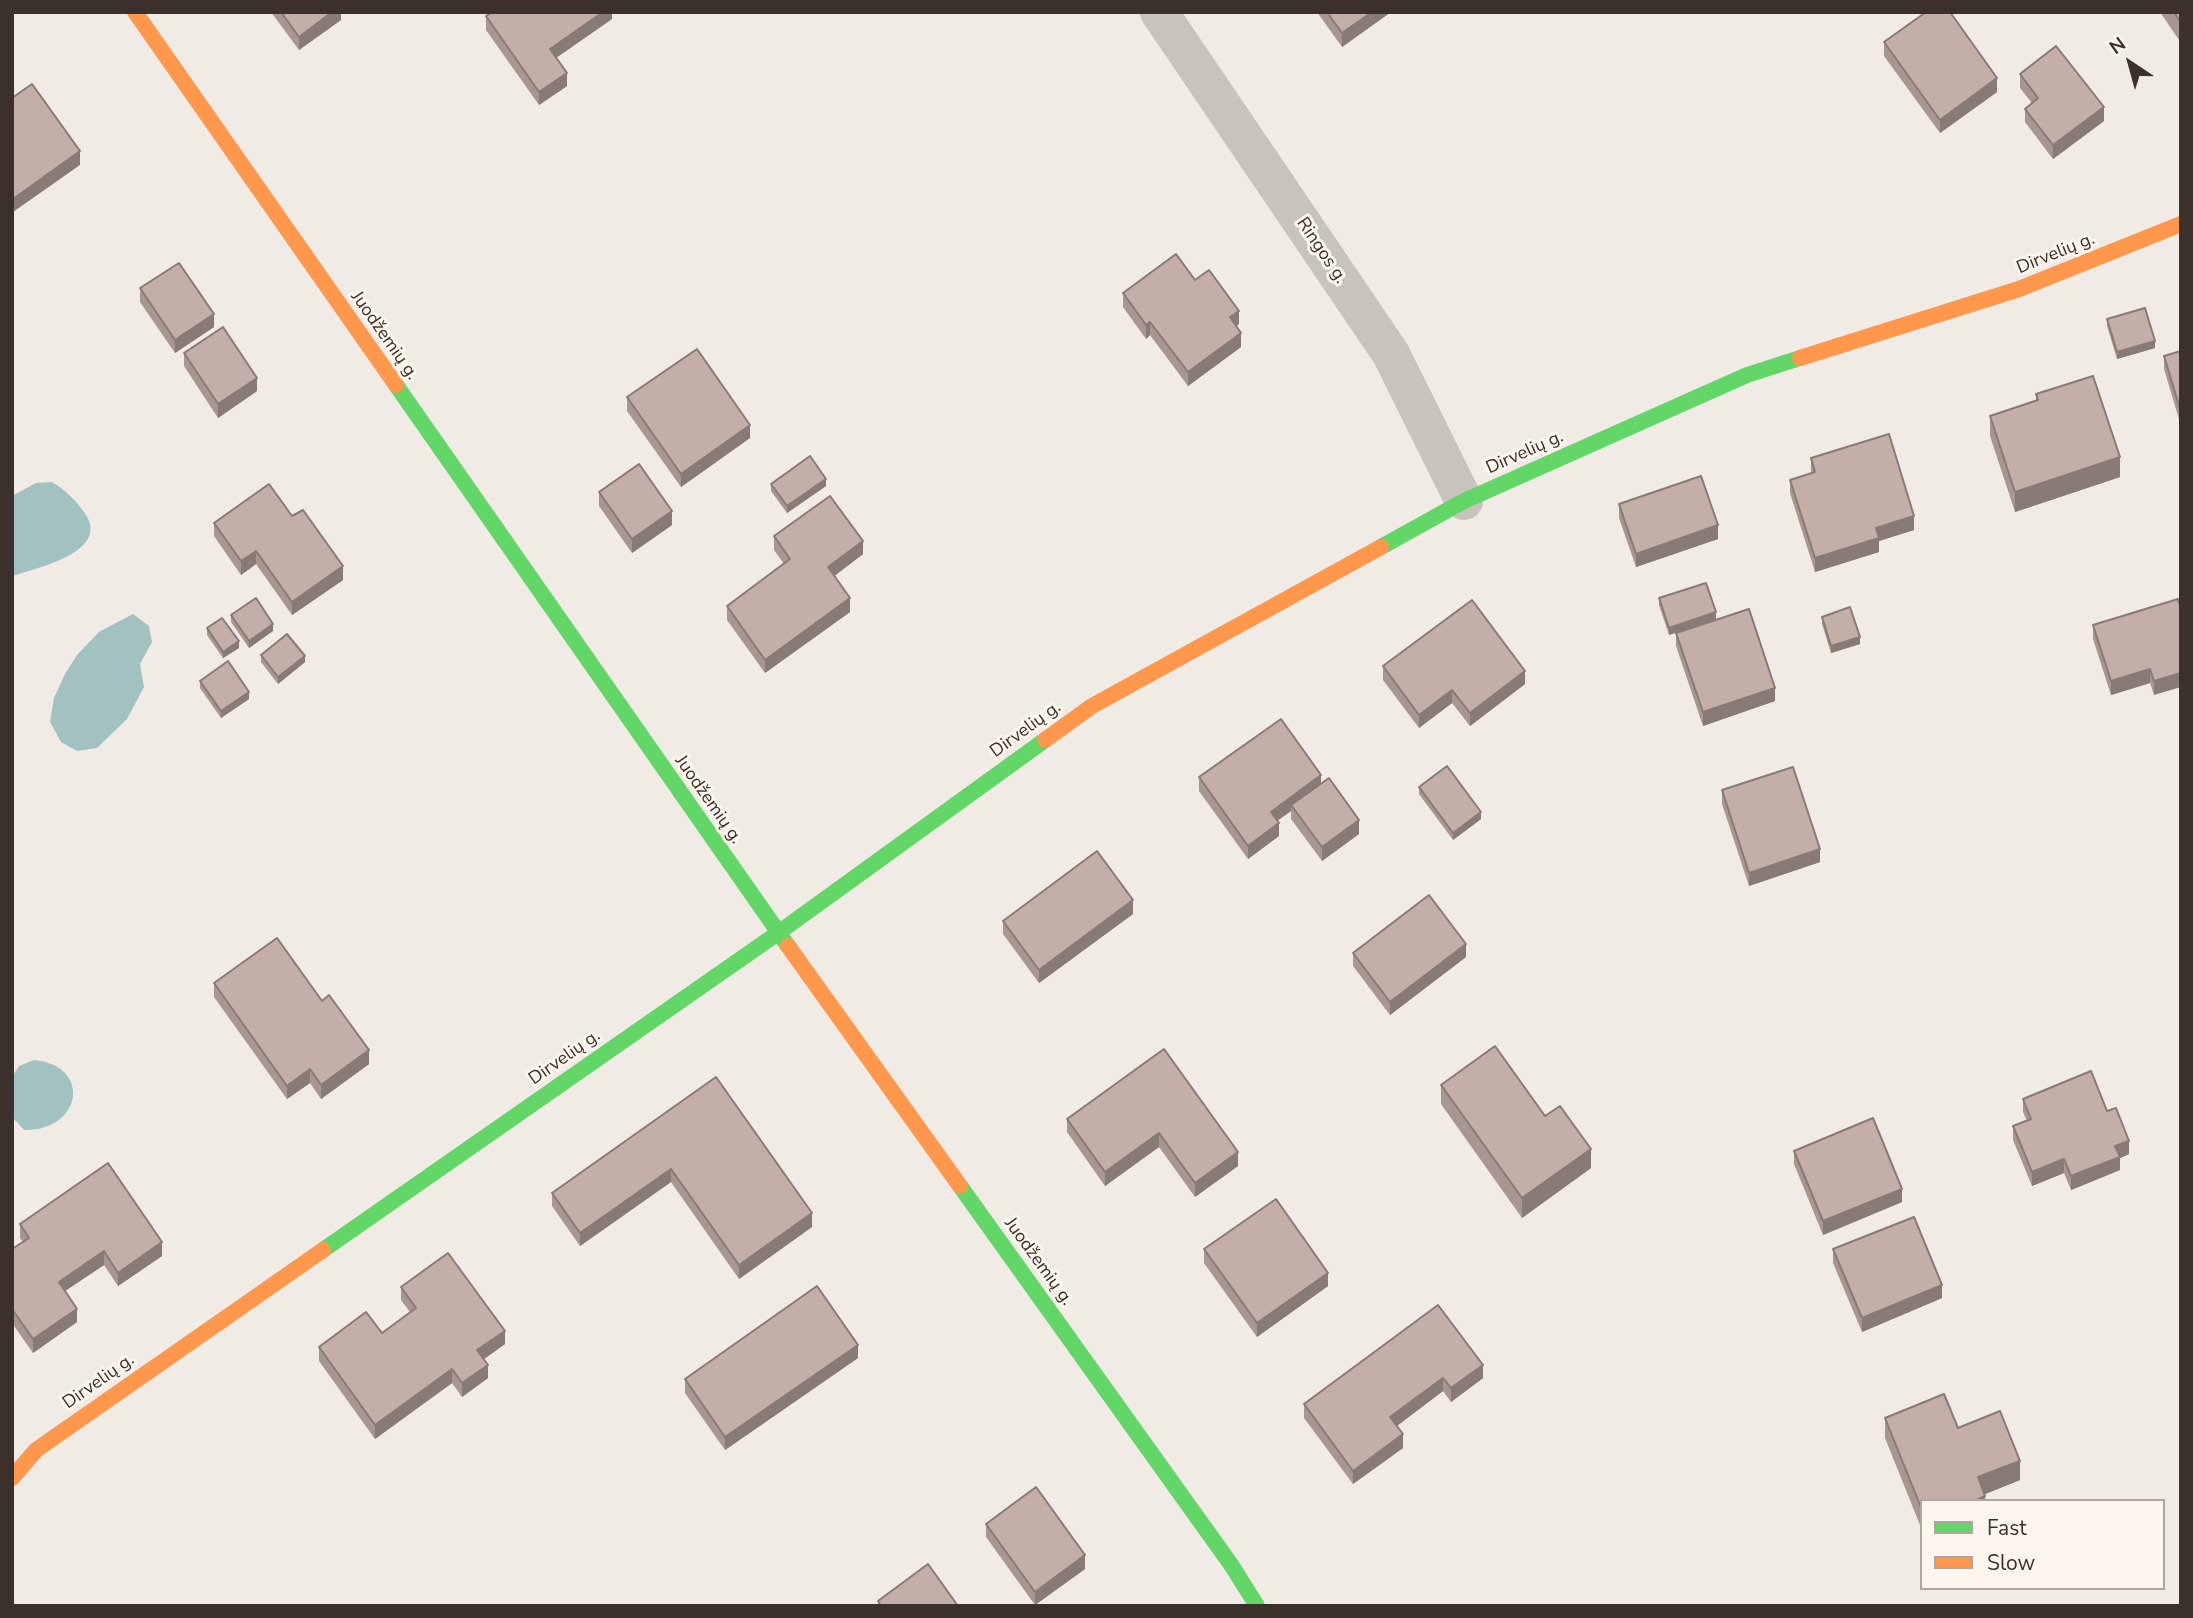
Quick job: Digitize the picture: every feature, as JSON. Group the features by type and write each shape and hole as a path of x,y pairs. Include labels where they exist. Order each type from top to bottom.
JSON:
{"street":[{"name":"Juodžemių g.","path":"135,12 778,933 1232,1566 1257,1606"},
{"name":"Ringos g.","path":"1160,12 1391,354 1464,501"},
{"name":"Dirvelių g.","path":"12,1478 36,1450 778,933 1092,706 1464,501 1747,375 2019,289 2181,224"}],"water":[{"path":"52,482 70,495 84,512 90,526 89,537 69,556 12,576 12,496 36,483"},
{"path":"133,614 149,626 152,642 140,664 144,687 127,719 97,748 77,751 61,742 50,722 54,698 77,655 99,632"},
{"path":"34,1060 53,1064 65,1073 72,1085 73,1097 68,1110 59,1120 44,1127 24,1130 12,1117 12,1077 19,1066"}],"building":[{"path":"281,12 332,12 299,37"},
{"path":"492,12 603,12 550,49 567,73 539,92 486,16"},
{"path":"1327,12 1372,12 1342,33"},
{"path":"1926,12 1950,12 1997,78 1940,120 1884,42"},
{"path":"2174,12 2181,12 2181,20 2179,20"},
{"path":"2056,46 2104,107 2053,145 2025,109 2038,98 2020,74"},
{"path":"32,84 80,151 13,199 12,98"},
{"path":"1176,254 1195,280 1209,270 1239,311 1230,317 1241,333 1188,372 1150,322 1146,325 1123,293"},
{"path":"179,263 214,314 175,340 140,288"},
{"path":"2145,308 2155,341 2117,352 2107,319"},
{"path":"223,327 257,378 218,404 184,353"},
{"path":"697,349 750,425 681,474 627,397"},
{"path":"2181,351 2181,412 2164,356"},
{"path":"2093,376 2120,457 2015,492 1990,416 2038,400 2036,394"},
{"path":"1889,434 1914,516 1876,528 1879,538 1815,558 1790,480 1815,472 1811,458"},
{"path":"810,456 826,479 787,506 771,484"},
{"path":"639,464 672,511 632,539 599,492"},
{"path":"1701,476 1718,525 1636,554 1619,504"},
{"path":"269,484 292,516 303,510 343,566 292,602 256,551 241,561 214,523"},
{"path":"830,496 863,541 828,567 850,598 765,660 727,606 790,559 774,536"},
{"path":"1706,583 1716,612 1669,628 1659,598"},
{"path":"256,598 273,624 249,641 231,615"},
{"path":"2178,599 2181,609 2181,673 2154,681 2150,669 2111,681 2093,625"},
{"path":"1472,600 1525,671 1470,713 1452,690 1419,715 1383,666"},
{"path":"1850,607 1860,637 1831,646 1822,617"},
{"path":"1749,609 1775,688 1703,712 1676,633"},
{"path":"222,618 239,641 223,652 207,628"},
{"path":"287,634 305,656 278,677 261,655"},
{"path":"228,661 249,692 221,711 200,681"},
{"path":"1281,719 1321,775 1271,812 1279,823 1248,846 1199,777"},
{"path":"1447,766 1481,812 1453,833 1419,787"},
{"path":"1793,767 1820,849 1749,873 1722,790"},
{"path":"1329,778 1359,820 1322,847 1291,805"},
{"path":"1097,851 1133,900 1039,970 1003,921"},
{"path":"1429,895 1466,944 1390,1002 1353,953"},
{"path":"277,938 322,1001 329,995 369,1050 321,1085 310,1069 287,1086 214,983"},
{"path":"1495,1046 1545,1116 1560,1106 1591,1149 1522,1198 1441,1085"},
{"path":"1164,1049 1238,1152 1195,1183 1159,1133 1105,1172 1067,1119"},
{"path":"2091,1071 2107,1111 2116,1108 2129,1141 2115,1146 2120,1157 2071,1176 2064,1159 2032,1172 2013,1126 2031,1119 2023,1099"},
{"path":"716,1077 812,1213 739,1265 671,1169 580,1233 552,1193"},
{"path":"1873,1118 1902,1189 1823,1221 1794,1151"},
{"path":"108,1163 162,1242 118,1273 104,1251 59,1282 77,1309 33,1339 12,1309 12,1249 29,1238 20,1224"},
{"path":"1276,1199 1328,1273 1257,1323 1204,1249"},
{"path":"1914,1217 1942,1285 1862,1318 1833,1249"},
{"path":"448,1253 505,1331 477,1350 488,1365 462,1383 452,1369 375,1425 319,1347 366,1312 382,1333 416,1308 401,1287"},
{"path":"817,1286 858,1345 725,1437 685,1379"},
{"path":"1438,1305 1483,1365 1451,1388 1443,1378 1390,1417 1403,1434 1353,1471 1304,1404"},
{"path":"1944,1394 1958,1428 2000,1411 2020,1461 1978,1477 1985,1496 1978,1499 1920,1499 1920,1505 1885,1418"},
{"path":"1036,1487 1085,1555 1035,1592 986,1524"},
{"path":"928,1564 958,1606 881,1606 878,1601"}],"traffic: fast":[{"path":"1381,547 1464,501 1747,375 1800,358"},
{"path":"396,385 788,946"},
{"path":"323,1250 778,933 1045,740"},
{"path":"960,1186 1232,1566 1257,1606"}],"traffic: slow":[{"path":"135,12 396,385"},
{"path":"1800,358 2019,289 2181,224"},
{"path":"1045,740 1092,706 1381,547"},
{"path":"788,946 960,1186"},
{"path":"12,1478 36,1450 323,1250"}]}
